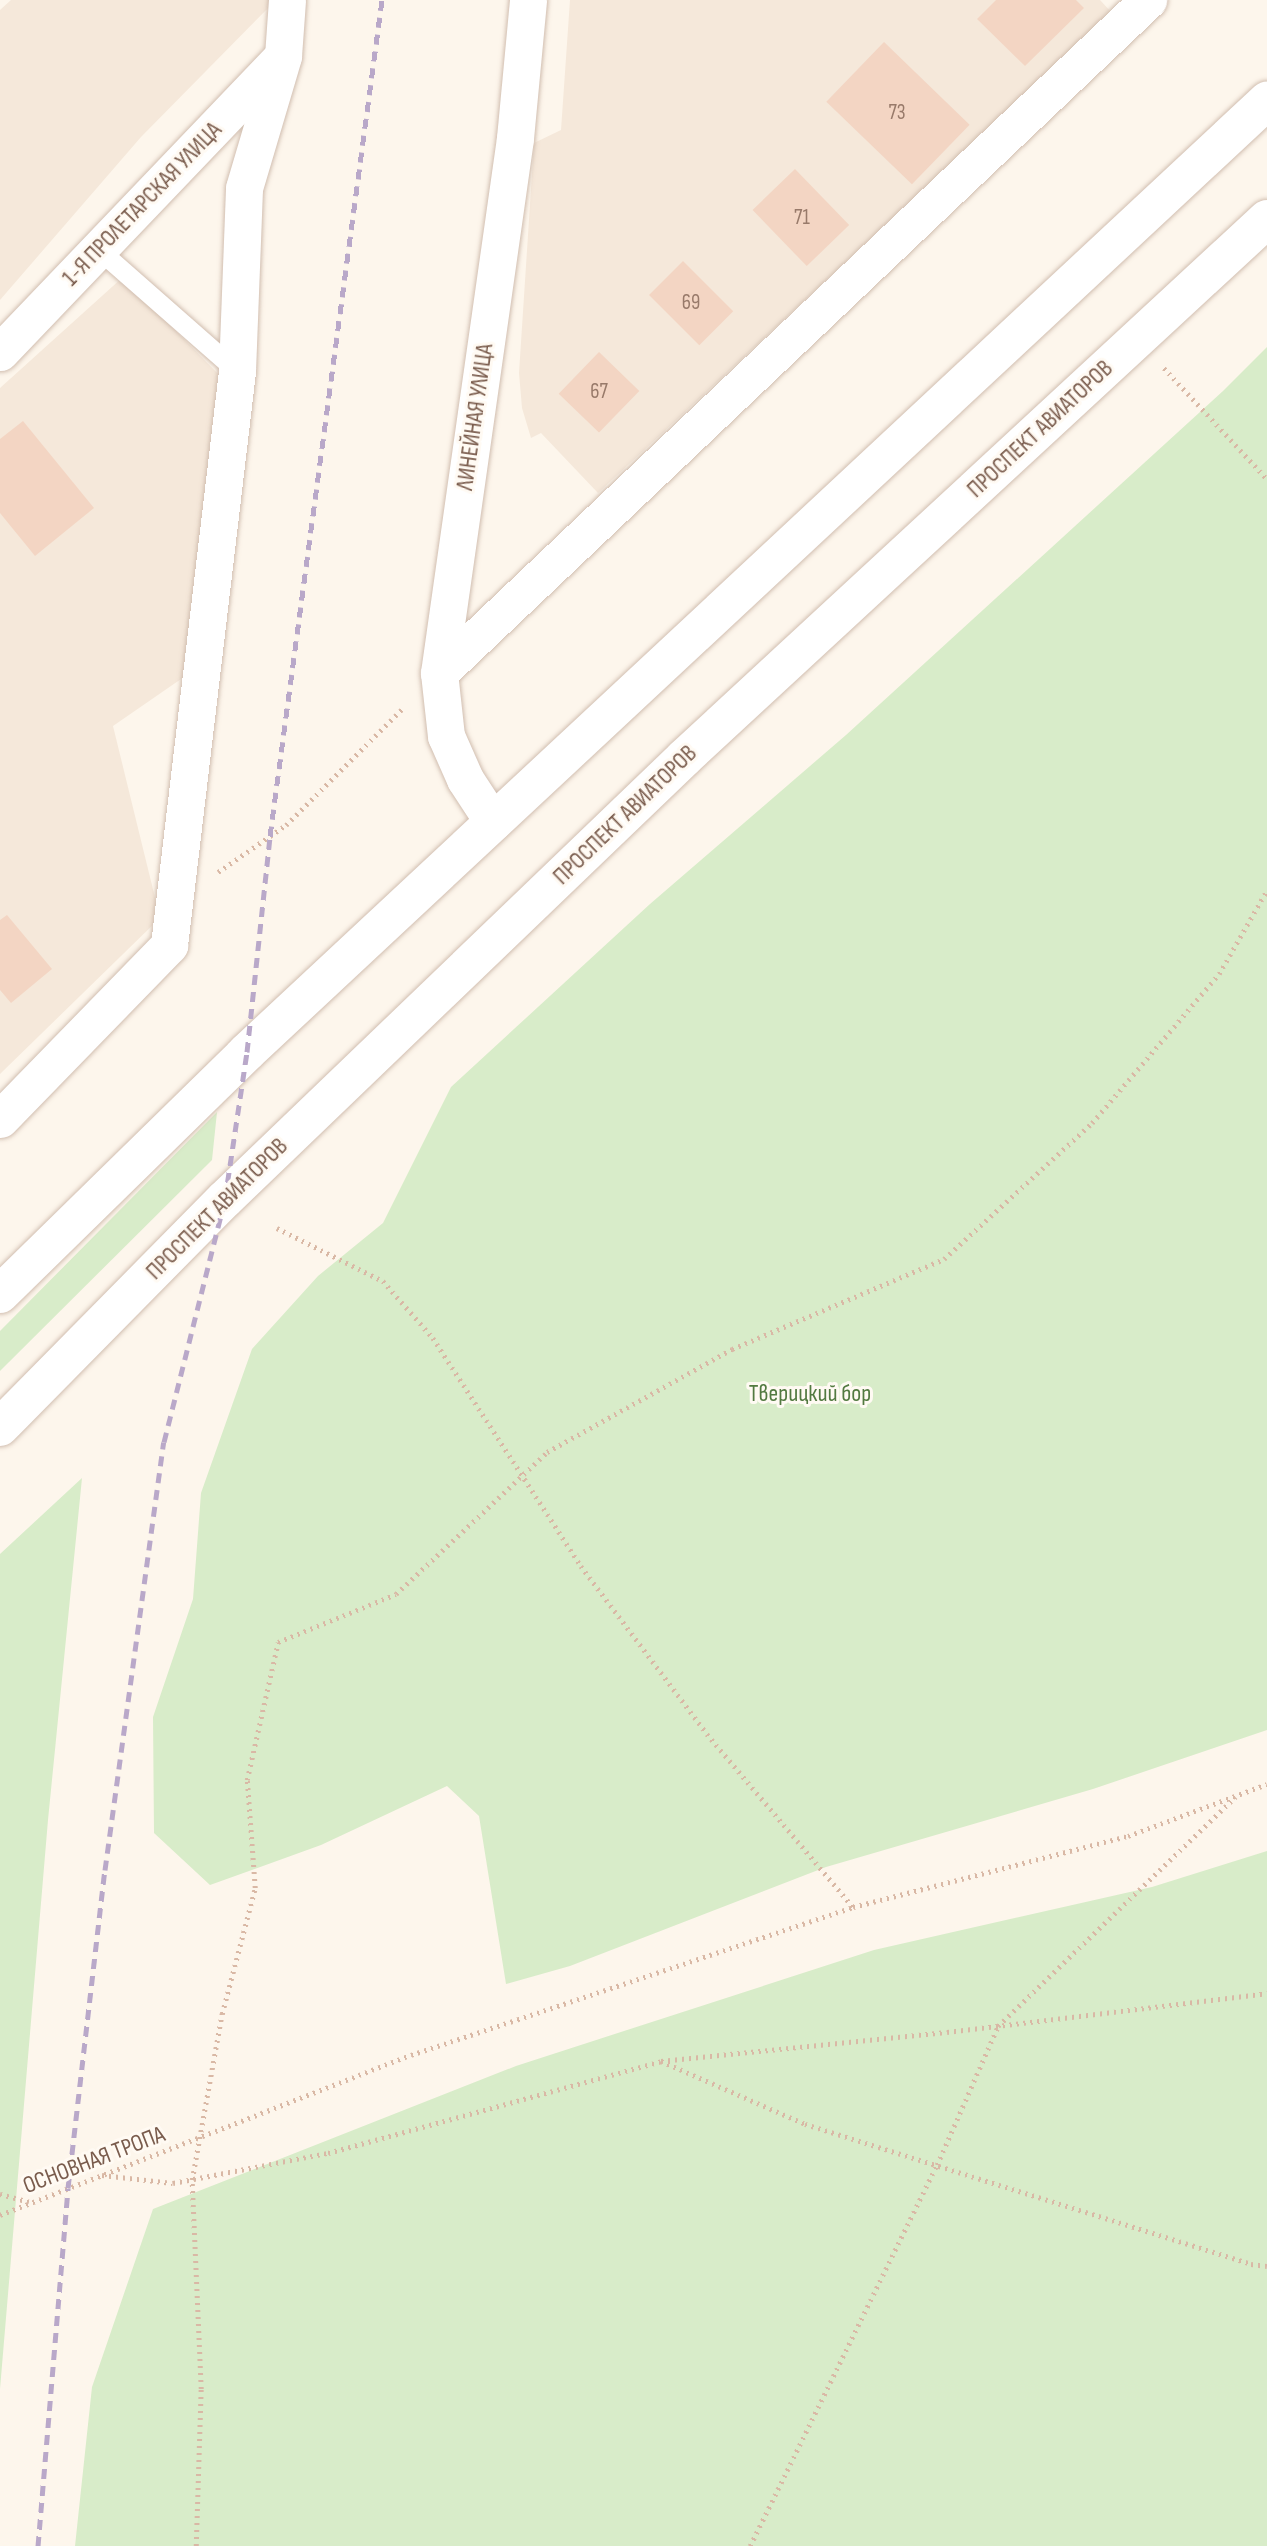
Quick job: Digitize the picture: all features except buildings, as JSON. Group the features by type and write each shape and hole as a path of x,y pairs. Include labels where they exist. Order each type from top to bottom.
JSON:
{"main road":[{"path":"0,1294 247,1052 1267,101"},
{"name":"ПРОСПЕКТ АВИАТОРОВ","path":"0,1427 225,1199 684,758 1267,219"}],"street":[{"path":"0,1119 169,945 237,371 244,188 283,56 287,0"},
{"name":"ЛИНЕЙНАЯ УЛИЦА","path":"493,822 465,779 446,736 439,673 515,138 528,0"},
{"path":"439,673 1148,0"},
{"name":"1-Я ПРОЛЕТАРСКАЯ УЛИЦА","path":"0,352 283,56"}],"lane":[{"path":"98,249 237,371"}],"path":[{"path":"1138,339 1267,479"},
{"path":"174,903 286,825 439,673"},
{"path":"196,2546 201,2389 192,2180 222,2014 255,1888 247,1780 278,1642 396,1594 547,1452 732,1349 944,1259 1092,1123 1219,974 1267,890"},
{"path":"277,1228 383,1281 433,1338 581,1566 707,1734 853,1907"},
{"name":"ОСНОВНАЯ ТРОПА","path":"0,2215 411,2055 853,1907 1128,1836 1267,1784"},
{"path":"750,2546 937,2165 998,2025 1236,1796"},
{"path":"102,2175 173,2183 192,2180 328,2152 661,2061 1267,1993"},
{"path":"661,2061 805,2124 1251,2264 1267,2266"},
{"path":"0,2194 31,2203"}],"shaded area":[{"path":"11,0 276,0 141,137 0,300 0,10"},
{"path":"570,0 1100,0 1112,13 598,493 541,433 531,438 522,408 519,373 534,143 561,130"},
{"path":"123,277 224,380 197,668 113,726 160,918 0,1074 0,388"}],"green space":[{"name":"Тверицкий бор","path":"1267,347 1267,1730 1093,1789 826,1867 570,1966 506,1984 479,1816 447,1786 321,1845 210,1885 154,1833 153,1717 193,1599 201,1493 252,1349 318,1276 383,1223 451,1087 650,904 846,735 1223,391"},
{"path":"217,1112 212,1160 0,1371 0,1331"},
{"path":"82,1478 48,1820 0,2389 0,1554"},
{"path":"1267,1851 1267,2546 75,2546 92,2387 153,2209 516,2066 874,1950 1152,1887"}],"railway":[{"path":"38,2546 68,2188 105,1870 164,1442 225,1199 247,1052 270,836 382,0"}]}
